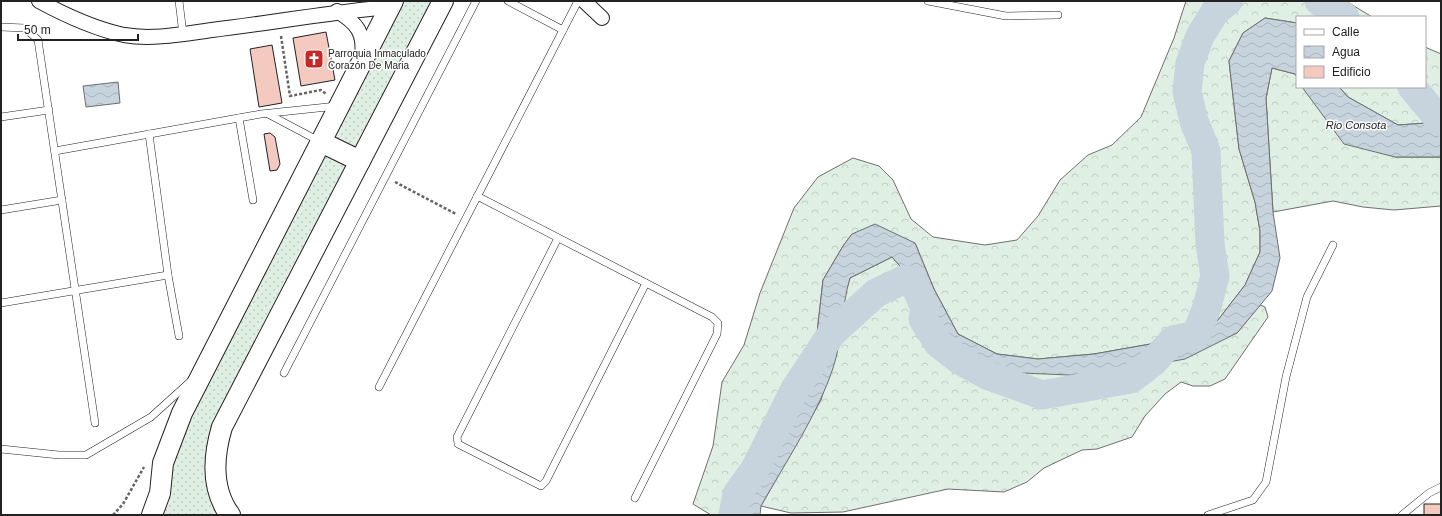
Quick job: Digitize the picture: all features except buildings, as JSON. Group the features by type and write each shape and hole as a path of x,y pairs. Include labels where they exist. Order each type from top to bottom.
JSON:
{"main road":[{"path":"230,515 218,490 214,469 216,448 222,427 443,1"},
{"path":"152,515 160,493 163,463 182,413 391,4"},
{"path":"321,142 360,161"}],"street":[{"path":"39,1 97,27 124,35 156,36 183,34 279,21 391,4"},
{"path":"584,1 602,18"},
{"path":"337,11 350,19 360,31 364,46 362,61"}],"lane":[{"path":"178,1 183,34"},
{"path":"284,373 476,1"},
{"path":"508,1 563,30"},
{"path":"378,387 578,1"},
{"path":"928,1 1006,16 1058,15"},
{"path":"1,27 25,28 38,40 95,423"},
{"path":"55,151 239,118 339,106"},
{"path":"1,117 49,110"},
{"path":"268,114 321,142"},
{"path":"239,118 253,200"},
{"path":"150,134 168,275 179,336"},
{"path":"477,196 712,317 718,323 717,334 635,498"},
{"path":"1,210 62,200"},
{"path":"558,238 457,437 458,444 541,486 546,481 646,283"},
{"path":"1208,515 1253,500 1266,482 1286,377 1307,297 1332,245"},
{"path":"1,303 168,275"},
{"path":"1,449 59,455 86,455 151,417 182,387 202,372"},
{"path":"1402,515 1429,494 1441,487"}],"path":[{"path":"279,21 290,96 321,90 339,106"},
{"path":"385,177 465,219"}],"green space":[{"path":"393,1 443,1 216,448 230,515 152,515 163,463"},
{"path":"1186,1 1346,1 1370,16 1296,16 1296,23 1265,18 1243,33 1229,61 1239,149 1255,202 1260,231 1260,252 1245,285 1218,320 1196,335 1094,354 1038,359 997,354 958,334 934,289 915,243 852,234 843,246 823,280 814,360 808,384 768,465 738,515 711,515 693,504 713,446 722,382 744,345 760,293 794,208 818,177 853,158 879,166 893,180 911,219 933,237 985,245 1017,240 1038,216 1060,180 1088,155 1112,145 1141,117 1174,38"},
{"path":"1426,47 1441,54 1441,122 1398,125 1348,97 1340,88 1426,88"},
{"path":"1272,68 1295,74 1296,88 1303,88 1395,157 1441,157 1441,206 1394,210 1363,207 1333,201 1273,212 1266,98"},
{"path":"892,257 913,281 923,319 999,372 1237,333 1260,305 1265,307 1268,317 1225,379 1210,386 1193,386 1181,382 1165,394 1145,416 1132,437 1097,449 1082,450 1044,468 1027,482 1004,492 948,489 843,512 791,513 761,506 821,400 841,332 844,298 850,278"}],"water":[{"path":"1265,18 1296,23 1296,76 1272,68 1266,98 1273,212 1280,258 1272,291 1237,333 1185,359 1092,376 999,372 961,361 938,343 923,319 913,281 892,257 850,278 836,357 827,385 819,403 761,506 760,515 738,515 768,465 808,384 814,360 823,280 843,246 852,234 875,224 915,243 934,289 958,334 997,354 1038,359 1094,354 1196,335 1218,320 1245,285 1260,252 1260,231 1255,202 1239,149 1229,61 1243,33"},
{"path":"118,82 120,103 86,107 83,86"},
{"name":"Rio Consota","path":"1303,88 1340,88 1348,97 1398,125 1441,122 1441,157 1395,157 1344,144"}],"waterway":[{"path":"733,515 737,494 755,469 795,389 832,333 876,293 903,280 913,281 925,308 923,319 938,343 961,361 987,375 1042,395 1131,379 1153,362 1173,340 1196,335 1207,307 1215,276 1210,244 1206,151 1194,121 1187,92 1190,63 1200,36 1215,12 1228,1"},
{"path":"1319,1 1343,16"},
{"path":"1413,88 1441,122"}],"place":[{"name":"Parroquia Inmaculado Corazón De Maria","path":"314,59"}]}
